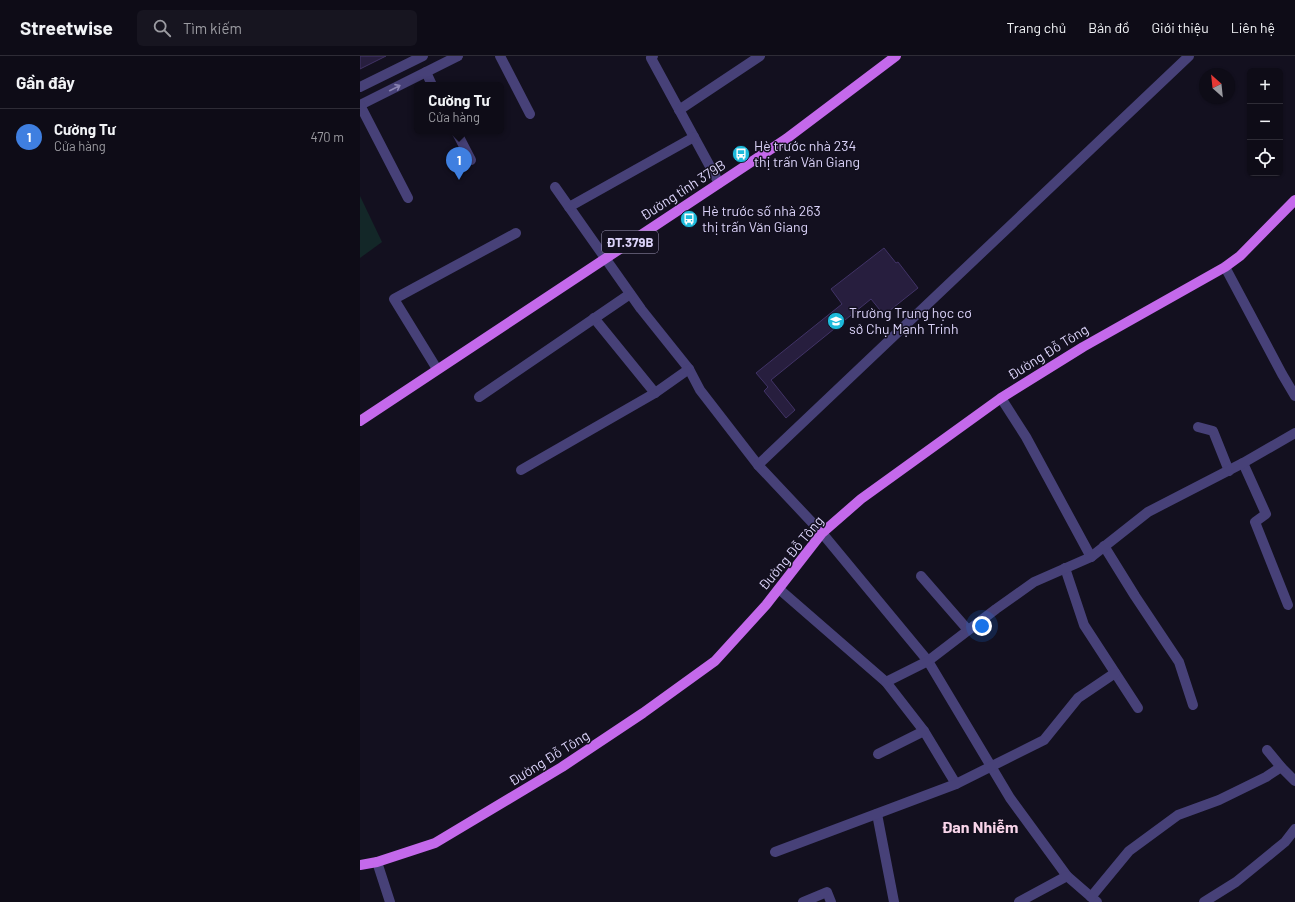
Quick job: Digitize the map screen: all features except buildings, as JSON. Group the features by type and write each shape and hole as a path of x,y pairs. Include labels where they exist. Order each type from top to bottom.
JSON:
{"main road":[{"name":"Đường tỉnh 379B","path":"360,421 786,139 889,58"},
{"name":"Đường Đỗ Tông","path":"360,865 377,862 435,843 562,767 643,713 715,661 766,605 822,533 861,499 1001,398 1083,346 1225,267 1240,256 1295,200"}],"street":[{"path":"360,87 423,56"},
{"path":"408,198 360,105 458,56"},
{"path":"500,56 530,114"},
{"path":"653,56 651,58 719,183"},
{"path":"679,110 760,56"},
{"path":"758,465 1189,56"},
{"path":"426,72 431,82"},
{"path":"458,134 472,160"},
{"path":"569,207 694,137"},
{"path":"555,187 640,309 688,369 700,390 758,465 822,533 928,661 1010,798 1067,876 1094,899 1129,851 1178,815 1219,800 1266,777 1281,767"},
{"path":"437,369 394,299 516,232"},
{"path":"1225,267 1295,396"},
{"path":"479,397 630,294"},
{"path":"594,318 655,393"},
{"path":"521,470 655,393 688,369"},
{"path":"1001,398 1026,437 1091,557"},
{"path":"1198,427 1213,431 1229,471"},
{"path":"886,682 928,661 1034,582 1091,557 1148,512 1229,471 1295,434"},
{"path":"1243,463 1266,514 1254,522 1288,605"},
{"path":"1104,546 1179,662 1193,705"},
{"path":"1065,568 1084,625 1138,708"},
{"path":"921,576 968,630"},
{"path":"779,589 886,682 924,731 956,784"},
{"path":"775,852 956,784 1044,740 1078,698 1115,673"},
{"path":"878,754 924,731"},
{"path":"1267,750 1295,781"},
{"path":"877,814 894,902"},
{"path":"1204,902 1236,882 1285,842 1295,829"},
{"path":"377,862 390,902"},
{"path":"1019,902 1067,876"},
{"path":"803,902 827,892 830,902"}],"green space":[{"path":"360,196 382,242 360,258"}],"place":[{"name":"Hè trước nhà 234 thị trấn Văn Giang","path":"741,154"},
{"name":"Cường Tư","path":"459,180"},
{"name":"Hè trước số nhà 263 thị trấn Văn Giang","path":"689,219"},
{"name":"Trường Trung học cơ sở Chụ Mạnh Trinh","path":"836,321"}],"district":[{"name":"Đan Nhiễm","path":"980,827"}]}
